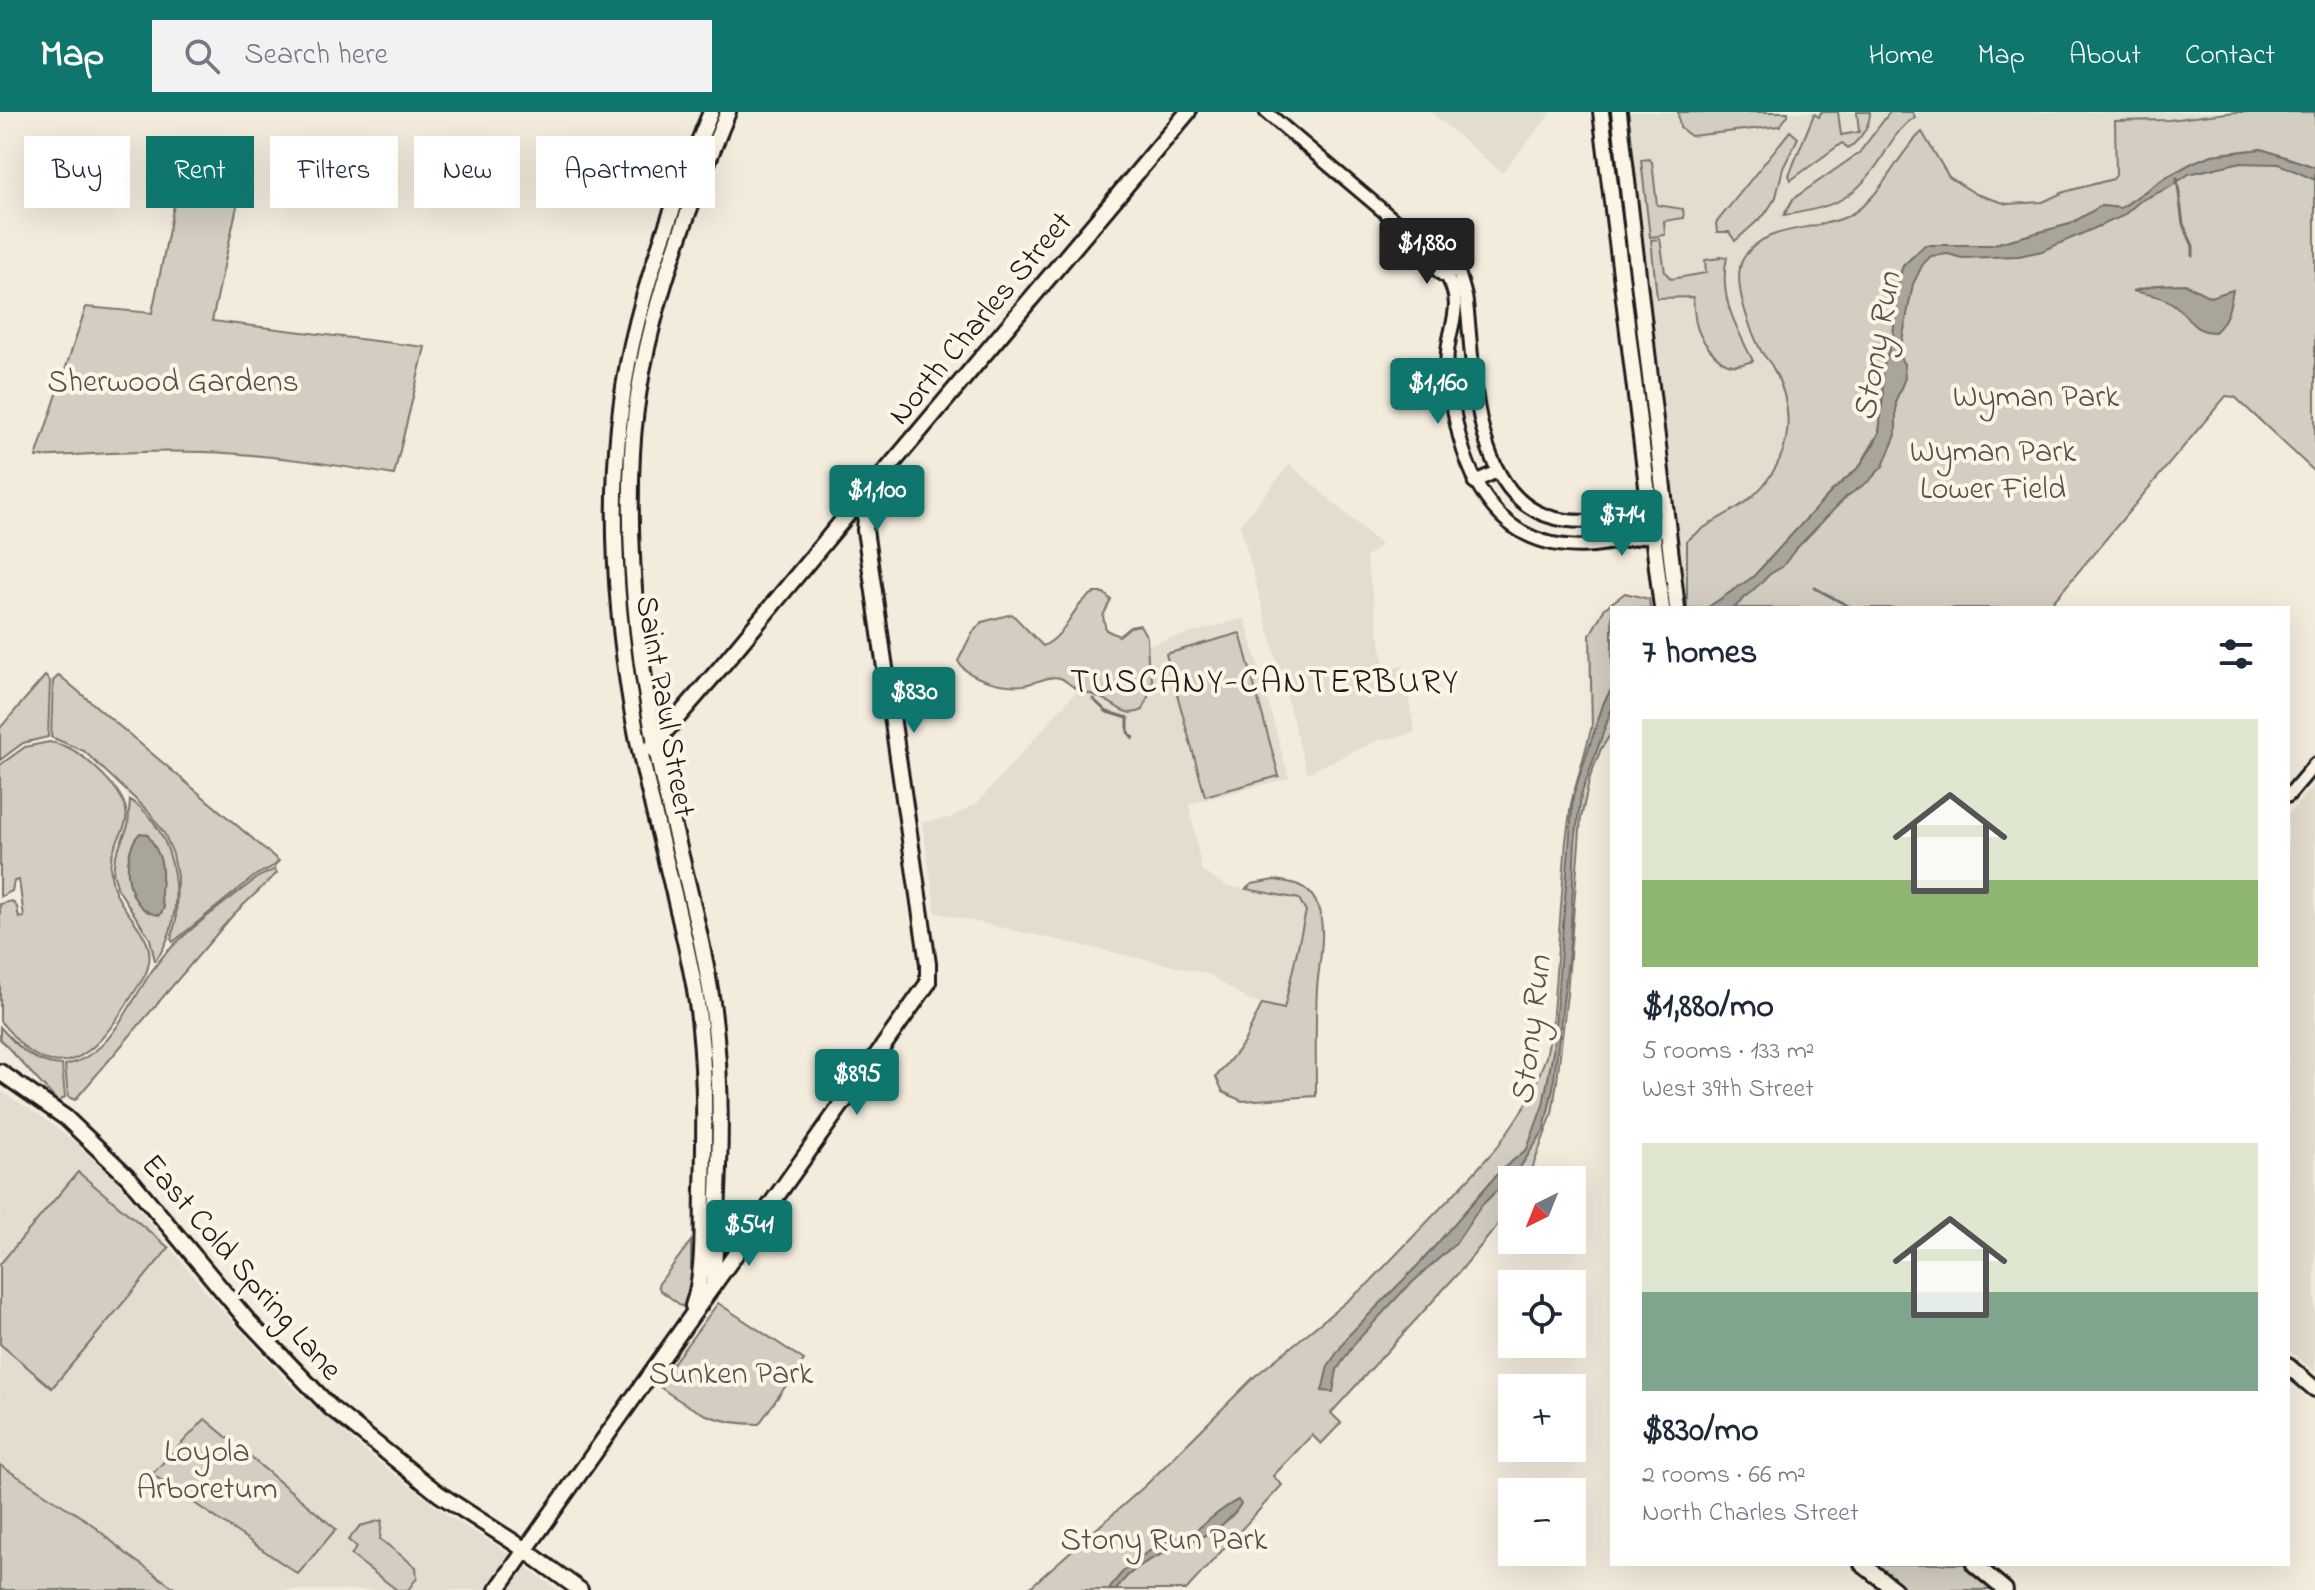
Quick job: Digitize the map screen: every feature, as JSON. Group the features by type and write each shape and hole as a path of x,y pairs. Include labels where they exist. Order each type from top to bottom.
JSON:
{"main road":[{"name":"Saint Paul Street","path":"711,112 669,220 640,312 618,432 615,511 617,577 627,678 642,757 719,1058 721,1118 713,1284"},
{"name":"Saint Paul Street","path":"689,1318 699,1278 705,1140 702,990 637,636 632,568 632,453 648,342 698,186 728,112"},
{"name":"North Charles Street","path":"500,1585 928,983 928,964 865,513 881,477 1188,112"},
{"path":"1601,112 1652,535 1669,603"},
{"path":"1619,112 1668,524 1669,603"},
{"path":"642,757 854,504 881,477"},
{"path":"845,518 857,528 864,563 873,581"},
{"name":"East Cold Spring Lane","path":"0,1072 66,1118 129,1178 247,1320 331,1408 439,1494 580,1590"},
{"path":"2290,1368 2315,1389"},
{"path":"1865,1566 1895,1590"},
{"path":"1976,1566 2005,1590"}],"street":[{"path":"1266,112 1438,258 1438,273 1451,273 1455,265"},
{"path":"1438,258 1452,256 1464,288 1482,422 1498,471 1512,493 1544,515 1585,521 1650,517 1668,524"},
{"path":"1446,275 1453,287 1456,312 1447,359 1458,435 1474,482 1506,522 1521,532 1548,541 1585,546 1652,535 1668,524"},
{"path":"1474,482 1498,471"},
{"path":"2290,794 2315,764"}],"shaded area":[{"path":"1431,112 1552,112 1502,173"},
{"path":"1629,112 2315,112 2315,175 1813,521 1724,606 1687,606"},
{"name":"Stony Run","path":"2261,149 2315,167 2315,180 2279,164 2237,163 2189,174 2140,201 2123,216 2042,251 2019,256 1931,256 1923,264 1913,284 1899,356 1904,364 1905,378 1896,400 1896,435 1883,466 1869,481 1846,497 1782,567 1770,574 1736,606 1710,606 1753,577 1831,492 1859,467 1874,444 1879,433 1882,372 1893,336 1899,278 1903,266 1925,245 1991,245 2070,224 2101,206 2121,208 2166,177 2212,155"},
{"path":"2185,284 2210,297 2233,290 2226,318 2215,332 2200,329 2166,300 2133,291 2158,285"},
{"path":"1290,464 1381,545 1366,557 1385,669 1403,666 1415,733 1379,740 1307,773 1240,525"},
{"path":"1245,618 1289,778 1189,804 1202,871 1226,886 1299,899 1306,911 1284,1010 1249,1001 1209,974 936,913 922,822 950,818 977,803 1081,686 1091,694 1144,646"},
{"name":"Stony Run","path":"1610,692 1610,714 1581,795 1575,843 1570,943 1553,1088 1544,1130 1521,1166 1506,1166 1527,1149 1543,1105 1553,1052 1573,796"},
{"path":"2315,783 2315,1372 2290,1351 2290,813"},
{"path":"140,833 147,834 161,860 161,899 164,908 160,915 148,912 139,905 129,882 129,855"},
{"path":"0,1091 75,1142 115,1179 206,1292 262,1354 291,1385 363,1450 450,1517 502,1549 558,1590 0,1590"},
{"name":"Stony Run","path":"1498,1173 1498,1189 1481,1206 1456,1243 1403,1291 1355,1343 1337,1370 1333,1392 1322,1391 1328,1366 1349,1335 1422,1261"},
{"path":"1238,1500 1241,1504 1229,1519 1214,1530 1143,1564 1128,1575 1116,1590 1109,1590 1136,1560 1196,1530"}],"green space":[{"path":"1678,112 1788,112 1788,115 1780,126 1691,136 1680,128"},
{"path":"1821,112 1838,112 1841,135 1859,132 1857,112 1870,112 1863,133 1848,149 1842,143 1791,180 1789,175 1814,114 1819,117"},
{"path":"1890,112 1912,112 1915,117 1897,134 1873,171 1853,192 1830,205 1784,215 1793,199 1859,153"},
{"path":"2235,112 2315,112 2315,167 2261,149 2212,155 2166,177 2121,208 2101,206 2070,224 1991,245 1925,245 1903,266 1899,278 1893,336 1882,372 1879,433 1859,467 1831,492 1753,577 1710,606 1687,606 1687,541 1759,490 1776,466 1786,438 1788,423 1784,394 1757,342 1741,292 1740,268 1752,247 1776,234 1833,222 1858,209 1869,200 1922,132 1949,177 1976,194 2007,204 2043,202 2064,192 2113,179 2116,175 2115,121 2169,120"},
{"path":"1790,131 1798,138 1783,168 1776,197 1765,214 1735,241 1729,232 1717,232 1716,223"},
{"name":"Wyman Park","path":"2270,157 2315,175 2315,472 2235,397 2226,396 2050,606 1725,606 1756,581 1882,444 1904,283 1930,251 1992,248 2109,216 2186,170"},
{"path":"1649,159 1652,162 1657,205 1683,209 1684,218 1664,221 1665,235 1650,237 1641,160"},
{"name":"Sherwood Gardens","path":"173,208 237,208 212,321 425,347 394,475 299,460 227,453 140,452 36,457 86,307 152,313"},
{"path":"1660,239 1665,272 1671,279 1706,273 1705,260 1727,257 1725,285 1730,311 1753,361 1733,365 1715,355 1698,329 1693,297 1657,298 1651,240"},
{"path":"1094,593 1104,593 1111,600 1103,616 1106,630 1119,636 1130,627 1140,625 1147,637 1153,683 1143,710 1132,713 1123,711 1056,677 1024,685 987,681 970,673 958,661 972,633 982,622 1012,614 1043,646 1058,635 1079,605"},
{"name":"Stony Run Park","path":"1625,593 1649,599 1650,606 1610,606 1610,735 1590,777 1581,818 1557,1081 1552,1114 1533,1166 1498,1166 1498,1224 1493,1231 1331,1413 1341,1423 1321,1444 1312,1435 1273,1476 1282,1485 1186,1590 1027,1590 1146,1485 1254,1377 1368,1284 1498,1146 1529,1100 1546,1057 1552,1026 1566,841 1571,804 1592,726 1590,635 1605,608"},
{"path":"1240,633 1279,776 1205,796 1166,654"},
{"path":"59,675 279,861 256,875 173,942 177,876 173,854 164,833 149,812 84,751 51,737 53,681"},
{"path":"45,676 50,681 48,737 23,743 0,760 0,728"},
{"path":"49,742 69,748 86,759 116,789 125,805 126,818 110,867 118,897 140,929 149,952 149,965 143,979 109,1029 81,1056 64,1062 46,1060 26,1049 0,1021 0,904 12,901 19,918 24,917 19,880 14,881 12,891 0,897 0,765 25,747"},
{"path":"130,800 147,813 160,831 174,875 173,921 166,943 155,961 150,939 118,889 113,873 115,857 128,826"},
{"path":"275,869 277,873 233,915 75,1100 68,1097 65,1065 99,1048 112,1034 167,952 258,877"},
{"path":"1274,880 1304,888 1320,912 1322,934 1316,1002 1316,1096 1242,1101 1223,1092 1216,1077 1243,1044 1262,1004 1284,1009 1306,911 1299,899 1246,889 1252,884"},
{"path":"0,1027 20,1048 35,1058 62,1065 65,1097 58,1102 0,1039"},
{"path":"78,1172 169,1248 52,1388 0,1344 0,1264"},
{"path":"691,1241 691,1284 683,1307 660,1290 658,1285"},
{"name":"Sunken Park","path":"718,1303 804,1360 759,1424 716,1419 657,1385"},
{"name":"Loyola Arboretum","path":"205,1419 336,1529 298,1574 152,1474"},
{"path":"0,1465 89,1522 129,1556 177,1590 0,1590"},
{"path":"382,1520 380,1539 416,1567 417,1578 408,1590 397,1590 351,1555 357,1547 348,1540 360,1526"},
{"path":"1876,1566 1969,1566 1997,1590 1905,1590"}],"waterway":[{"path":"2177,178 2183,224 2193,246 2193,256"},
{"path":"1815,588 1848,606"},
{"path":"1093,699 1107,712 1128,718 1128,732 1133,738"}],"district":[{"name":"TUSCANY-CANTERBURY","path":"1265,680"}],"park label":[{"name":"Wyman Park Lower Field","path":"1993,468"}]}
